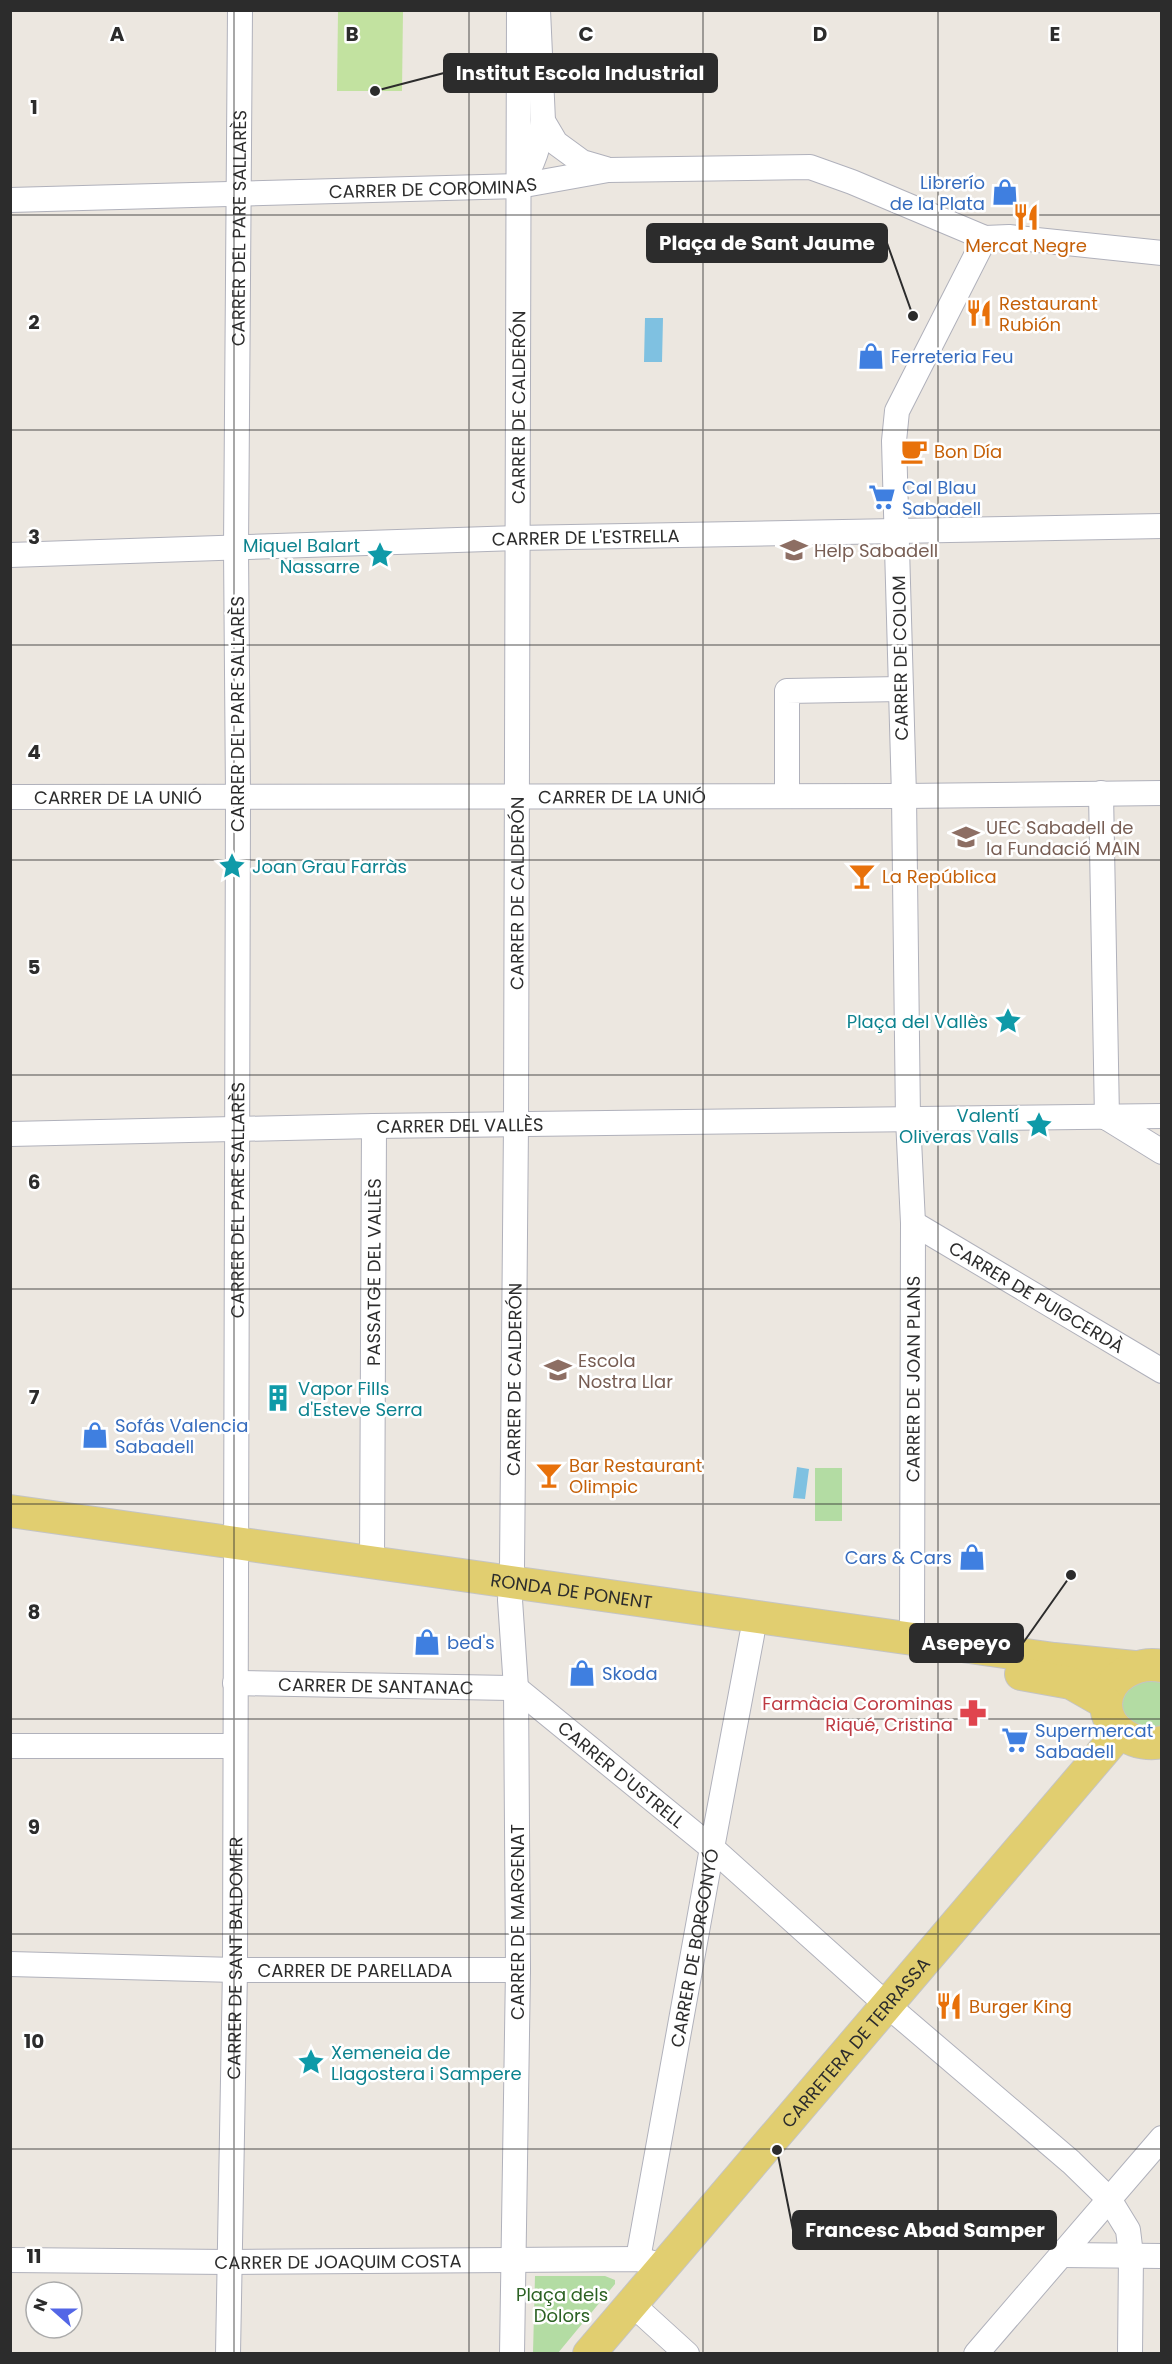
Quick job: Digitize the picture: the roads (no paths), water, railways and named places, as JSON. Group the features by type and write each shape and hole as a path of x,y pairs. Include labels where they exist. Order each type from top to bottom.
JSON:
{"main road":[{"name":"RONDA DE PONENT","path":"10,1511 237,1553 1054,1659 1148,1666"},
{"name":"RONDA DE PONENT","path":"10,1531 237,1553 372,1563 752,1635 1049,1678 1071,1683 1106,1703"},
{"path":"1148,1666 1114,1683 1106,1703 1113,1724 1120,1732 1140,1743 1161,1742"},
{"name":"CARRETERA DE TERRASSA","path":"589,2354 632,2304 652,2263 887,2005 1120,1732"}],"street":[{"name":"CARRER DEL PARE SALLARÈS","path":"237,1553 236,548 240,10"},
{"name":"CARRER DE CALDERÓN","path":"511,1590 516,1124 519,10"},
{"name":"CARRER DE CALDERÓN","path":"519,186 530,170 538,149 543,121 538,10"},
{"path":"543,121 556,143 582,162 608,170"},
{"name":"CARRER DE COROMINAS","path":"10,200 519,186 608,170 810,167 852,182 984,238"},
{"path":"984,238 1009,237 1161,253"},
{"name":"CARRER DE COLOM","path":"904,796 894,441 897,411 984,238"},
{"name":"CARRER DE L'ESTRELLA","path":"10,555 516,538 1161,526"},
{"path":"787,796 787,691 901,689"},
{"path":"1101,793 1107,1118"},
{"name":"CARRER DE LA UNIÓ","path":"10,797 904,796 1161,793"},
{"path":"904,796 908,1119 1161,1116"},
{"path":"1107,1118 1161,1152"},
{"name":"CARRER DEL VALLÈS","path":"10,1134 237,1128 908,1119"},
{"name":"CARRER DE JOAN PLANS","path":"908,1119 913,1223 912,1639"},
{"name":"PASSATGE DEL VALLÈS","path":"372,1563 374,1126"},
{"name":"CARRER DE PUIGCERDÀ","path":"913,1223 1161,1371"},
{"name":"CARRER DE SANT BALDOMER","path":"228,2354 235,1970 237,1553"},
{"name":"CARRER DE MARGENAT","path":"511,1590 516,1688 518,1970 512,2354"},
{"name":"CARRER DE BORGONYÓ","path":"652,2263 712,1848 752,1635"},
{"name":"CARRER DE SANTANAC","path":"235,1683 516,1688"},
{"name":"CARRER D'USTRELL","path":"516,1688 712,1848 887,2005 1071,2162 1109,2199 1128,2230 1131,2255 1130,2354"},
{"path":"10,1746 236,1746"},
{"name":"CARRER DE PARELLADA","path":"10,1964 235,1970 518,1970"},
{"path":"976,2354 1161,2138"},
{"path":"1062,2255 1161,2256"},
{"name":"CARRER DE JOAQUIM COSTA","path":"10,2260 652,2263"},
{"path":"632,2304 687,2354"}],"water":[{"path":"645,318 663,318 662,362 644,362"},
{"path":"797,1467 809,1469 805,1499 793,1498"}],"place":[{"name":"Institut Escola Industrial","path":"375,91"},
{"name":"Librerío de la Plata","path":"1005,192"},
{"name":"Mercat Negre","path":"1026,217"},
{"name":"Restaurant Rubión","path":"979,313"},
{"name":"Plaça de Sant Jaume","path":"913,316"},
{"name":"Ferreteria Feu","path":"871,356"},
{"name":"Bon Día","path":"914,451"},
{"name":"Cal Blau Sabadell","path":"882,497"},
{"name":"Help Sabadell","path":"794,550"},
{"name":"Miquel Balart Nassarre","path":"380,555"},
{"name":"UEC Sabadell de la Fundació MAIN","path":"966,837"},
{"name":"Joan Grau Farràs","path":"232,866"},
{"name":"La República","path":"862,876"},
{"name":"Plaça del Vallès","path":"1008,1021"},
{"name":"Valentí Oliveras Valls","path":"1039,1125"},
{"name":"Escola Nostra Llar","path":"558,1370"},
{"name":"Vapor Fills d'Esteve Serra","path":"278,1398"},
{"name":"Sofás Valencia Sabadell","path":"95,1435"},
{"name":"Bar Restaurant Olimpic","path":"549,1475"},
{"name":"Cars & Cars","path":"972,1557"},
{"name":"Asepeyo","path":"1071,1575"},
{"name":"bed's","path":"427,1642"},
{"name":"Skoda","path":"582,1673"},
{"name":"Farmàcia Corominas Riqué, Cristina","path":"973,1713"},
{"name":"Supermercat Sabadell","path":"1015,1740"},
{"name":"Burger King","path":"949,2006"},
{"name":"Xemeneia de Llagostera i Sampere","path":"311,2062"},
{"name":"Francesc Abad Samper","path":"777,2150"}],"park label":[{"name":"Plaça dels Dolors","path":"562,2304"}]}
